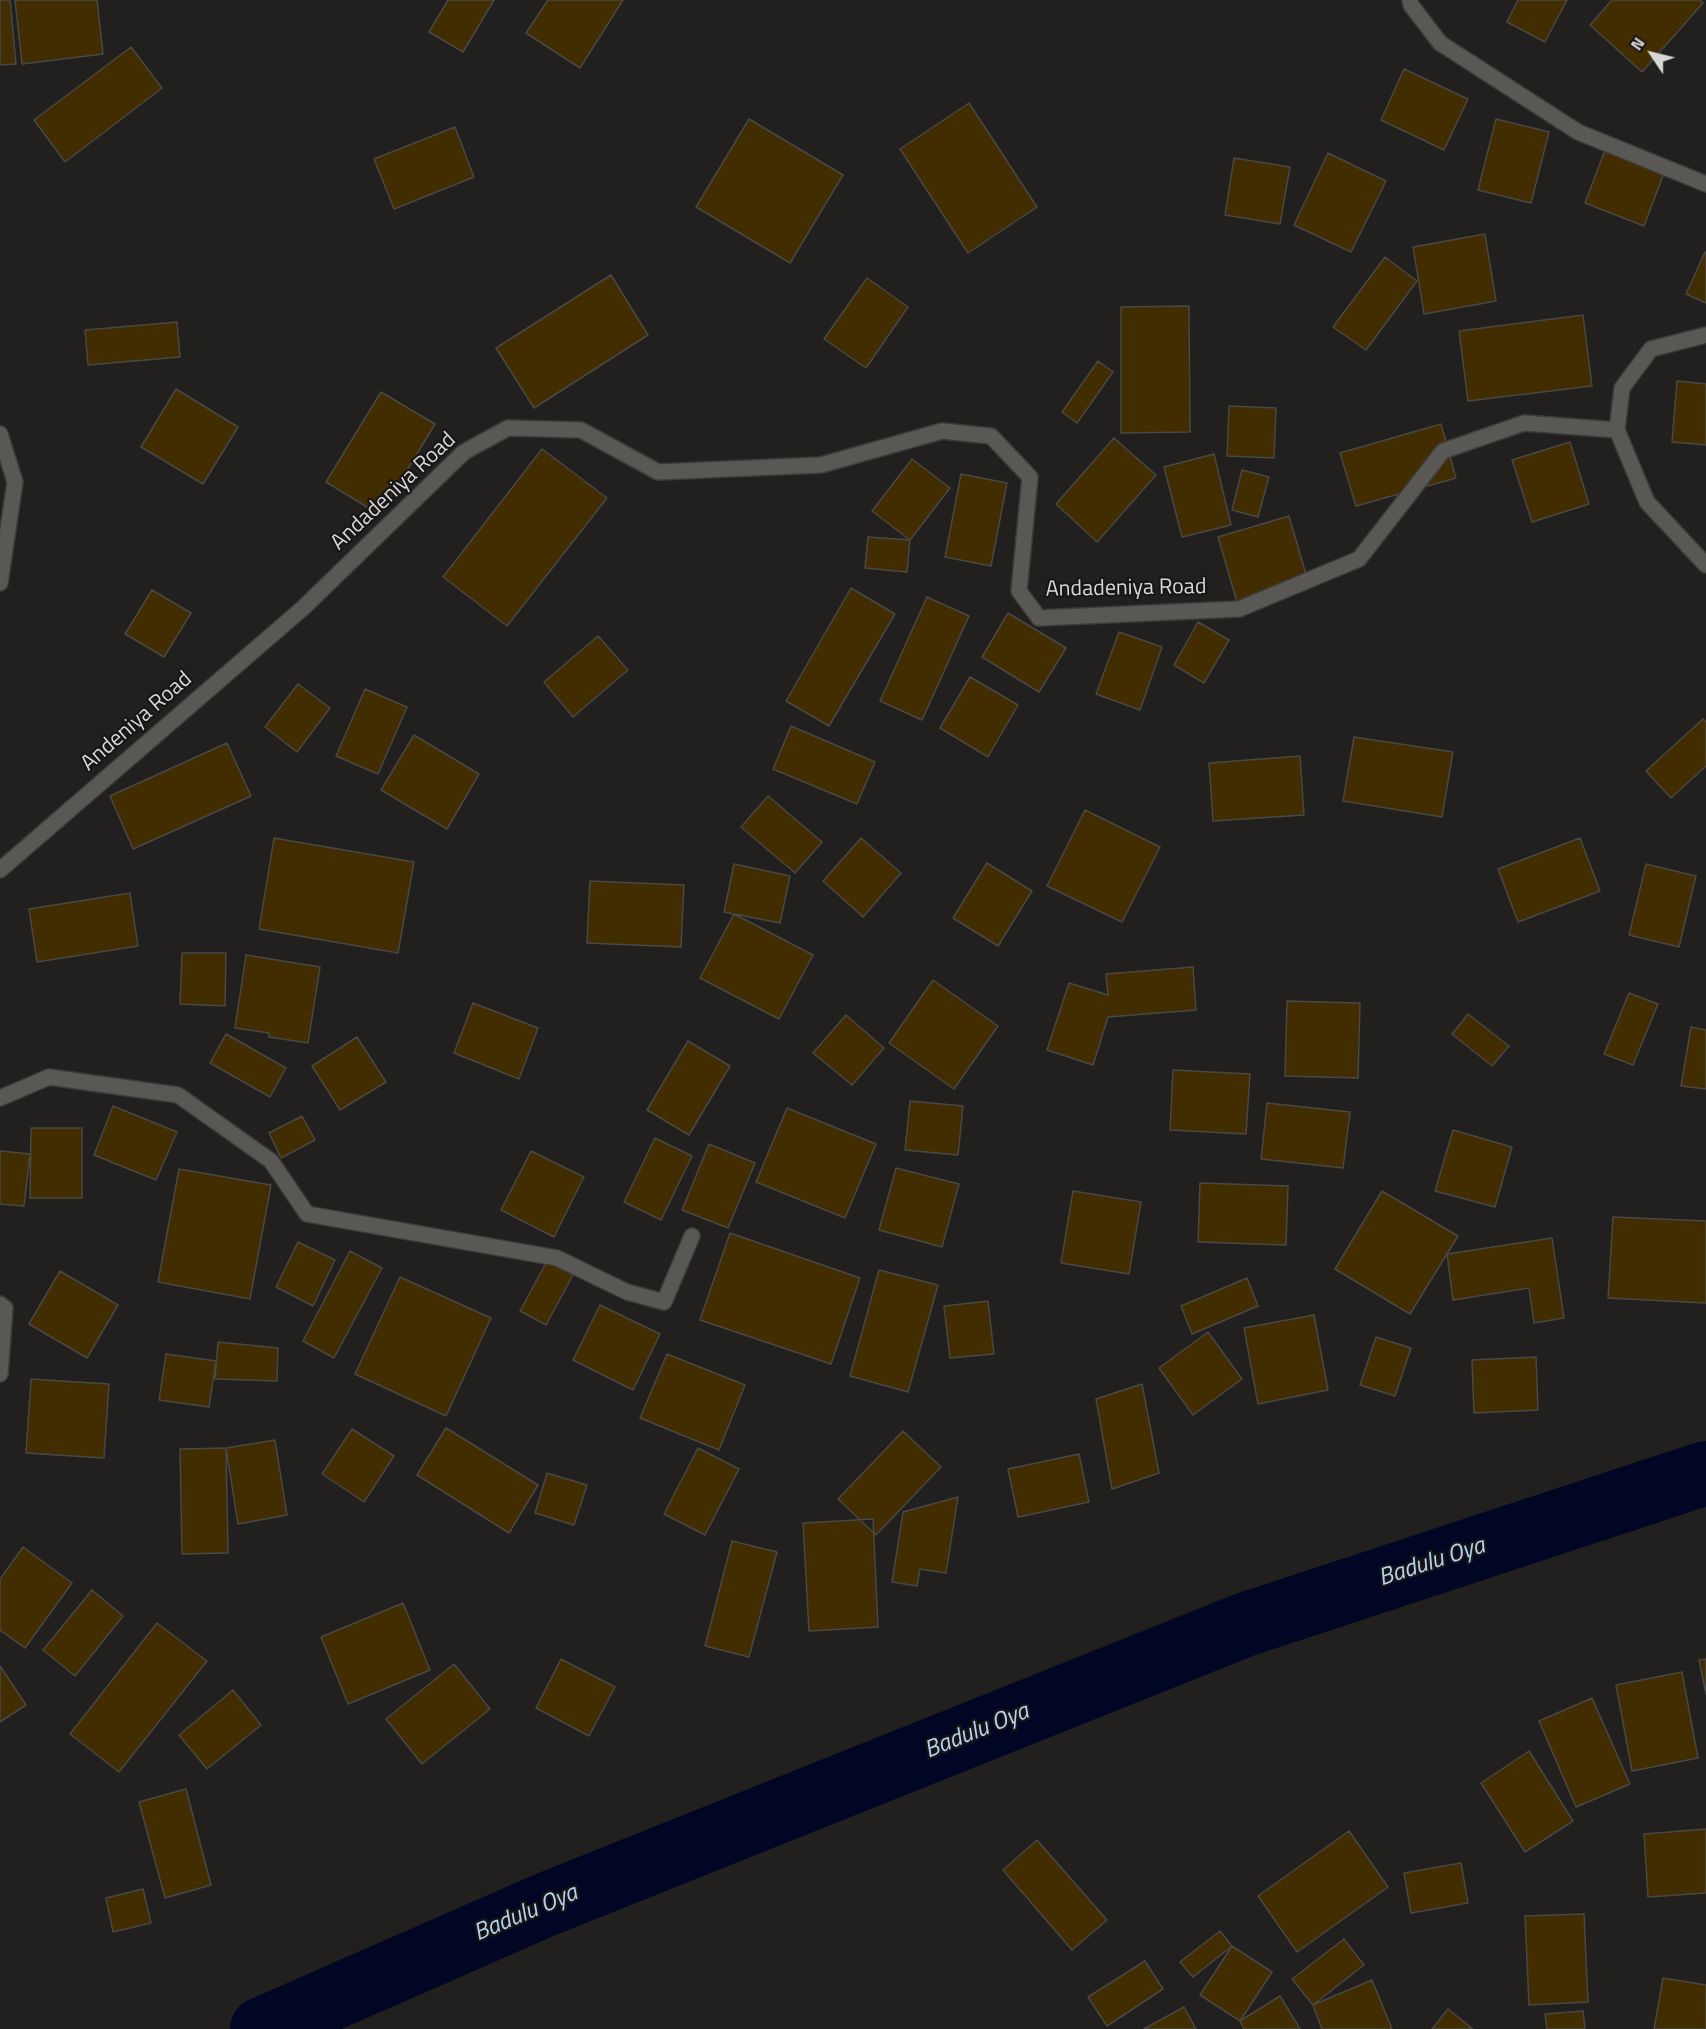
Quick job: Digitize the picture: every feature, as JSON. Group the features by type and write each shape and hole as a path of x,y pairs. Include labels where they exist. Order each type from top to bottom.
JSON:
{"street":[{"path":"1410,0 1411,5 1440,43 1578,132 1706,184"},
{"path":"1706,335 1651,349 1622,388 1617,430 1647,502 1706,565"},
{"name":"Andadeniya Road","path":"303,608 464,452 508,428 581,430 658,472 821,465 942,431 991,436 1030,477 1019,591 1039,618 1239,609 1359,559 1443,451 1524,423 1617,430"},
{"path":"0,434 15,482 0,583"},
{"name":"Andeniya Road","path":"0,870 303,608"},
{"path":"0,1098 49,1077 178,1095 271,1161 307,1214 557,1258 627,1292 664,1302 692,1236"},
{"path":"0,1304 5,1308 0,1374"}],"building":[{"path":"0,0 10,0 16,64 0,65"},
{"path":"15,0 97,0 103,54 22,64"},
{"path":"448,0 494,0 463,52 429,32"},
{"path":"548,0 623,0 580,68 526,33"},
{"path":"1518,0 1567,0 1545,42 1507,22"},
{"path":"1612,0 1700,0 1703,3 1642,72 1590,25"},
{"path":"131,47 162,88 65,162 34,120"},
{"path":"1404,69 1468,99 1444,150 1381,120"},
{"path":"969,103 1037,207 968,253 900,149"},
{"path":"749,119 843,175 790,263 696,207"},
{"path":"1496,119 1549,132 1531,203 1478,190"},
{"path":"455,127 474,177 394,209 374,159"},
{"path":"1605,150 1664,173 1644,226 1585,203"},
{"path":"1328,153 1386,181 1351,252 1294,225"},
{"path":"1234,158 1290,167 1280,224 1225,215"},
{"path":"1485,234 1496,301 1424,314 1413,247"},
{"path":"1706,252 1706,303 1686,294"},
{"path":"1385,257 1417,281 1366,350 1333,327"},
{"path":"611,275 648,335 534,408 496,348"},
{"path":"867,278 908,307 866,368 824,339"},
{"path":"1189,306 1190,432 1121,433 1121,307"},
{"path":"1583,315 1592,386 1468,401 1459,331"},
{"path":"177,322 180,357 88,365 85,330"},
{"path":"1098,361 1113,372 1077,423 1062,412"},
{"path":"1677,381 1706,384 1706,445 1672,442"},
{"path":"176,389 238,427 203,484 141,447"},
{"path":"381,392 435,424 380,515 326,482"},
{"path":"1229,406 1276,408 1274,458 1227,456"},
{"path":"1441,424 1456,478 1356,506 1340,453"},
{"path":"1114,438 1156,475 1097,542 1056,504"},
{"path":"1570,442 1589,504 1532,522 1512,460"},
{"path":"542,449 607,498 507,626 443,577"},
{"path":"1214,454 1231,525 1182,537 1164,467"},
{"path":"912,459 950,488 910,540 872,511"},
{"path":"1242,470 1269,477 1258,517 1232,510"},
{"path":"961,474 1007,483 991,566 945,557"},
{"path":"1289,516 1310,588 1239,609 1218,537"},
{"path":"868,537 910,540 907,572 865,568"},
{"path":"851,588 895,614 829,726 786,701"},
{"path":"152,590 191,613 164,657 125,634"},
{"path":"927,597 969,616 922,720 880,701"},
{"path":"1008,613 1066,648 1039,692 982,657"},
{"path":"1198,622 1229,640 1204,683 1174,665"},
{"path":"1119,632 1162,647 1140,710 1096,694"},
{"path":"598,636 628,670 573,717 544,682"},
{"path":"970,677 1018,705 988,757 940,728"},
{"path":"298,684 330,708 297,752 265,727"},
{"path":"365,689 407,707 378,774 336,756"},
{"path":"1703,719 1706,722 1706,766 1671,798 1646,771"},
{"path":"791,726 875,762 857,804 773,769"},
{"path":"414,735 479,774 447,829 381,790"},
{"path":"1354,737 1453,752 1442,817 1343,801"},
{"path":"227,743 251,796 133,849 110,796"},
{"path":"1300,756 1304,815 1213,821 1209,763"},
{"path":"768,796 822,842 795,873 741,827"},
{"path":"1085,810 1160,847 1122,922 1047,886"},
{"path":"274,838 414,862 398,953 259,929"},
{"path":"861,838 901,873 863,917 823,881"},
{"path":"1580,838 1600,891 1518,922 1498,869"},
{"path":"987,863 1032,891 998,946 953,918"},
{"path":"734,864 790,876 780,923 724,912"},
{"path":"1646,864 1696,876 1679,947 1629,935"},
{"path":"590,881 684,885 681,947 587,943"},
{"path":"130,893 138,946 37,962 29,909"},
{"path":"734,914 813,955 779,1019 700,978"},
{"path":"182,953 226,953 225,1006 180,1004"},
{"path":"246,955 320,967 308,1043 269,1037 269,1033 235,1028"},
{"path":"1193,967 1196,1010 1108,1017 1093,1065 1047,1050 1069,983 1108,995 1106,974"},
{"path":"933,980 998,1026 954,1089 889,1043"},
{"path":"1629,993 1658,1004 1633,1065 1604,1054"},
{"path":"1287,1001 1360,1003 1358,1078 1285,1076"},
{"path":"473,1003 538,1028 519,1079 454,1053"},
{"path":"1468,1014 1509,1046 1492,1066 1452,1034"},
{"path":"846,1015 884,1048 852,1085 813,1053"},
{"path":"1691,1027 1706,1030 1706,1089 1681,1086"},
{"path":"226,1034 286,1068 270,1097 210,1063"},
{"path":"357,1037 386,1082 340,1110 312,1066"},
{"path":"688,1041 730,1066 689,1135 647,1110"},
{"path":"1173,1070 1250,1074 1246,1134 1170,1130"},
{"path":"910,1101 963,1106 958,1155 905,1150"},
{"path":"1267,1103 1350,1112 1343,1168 1261,1159"},
{"path":"113,1106 177,1132 156,1180 94,1155"},
{"path":"787,1108 876,1144 845,1218 756,1182"},
{"path":"302,1116 315,1140 281,1158 269,1133"},
{"path":"31,1128 82,1128 82,1198 30,1198"},
{"path":"1453,1130 1512,1147 1495,1207 1435,1191"},
{"path":"655,1138 692,1156 661,1220 624,1202"},
{"path":"709,1144 755,1163 728,1228 682,1210"},
{"path":"0,1151 30,1154 24,1206 0,1204"},
{"path":"531,1151 584,1177 554,1237 501,1210"},
{"path":"896,1168 959,1184 942,1247 879,1230"},
{"path":"179,1169 271,1185 250,1299 158,1282"},
{"path":"1200,1183 1288,1186 1286,1245 1198,1242"},
{"path":"1073,1191 1141,1202 1129,1274 1061,1263"},
{"path":"1382,1191 1458,1236 1410,1314 1335,1269"},
{"path":"1613,1217 1706,1221 1706,1303 1608,1298"},
{"path":"730,1233 860,1278 831,1364 700,1320"},
{"path":"1552,1238 1564,1318 1534,1323 1529,1288 1453,1300 1447,1254"},
{"path":"298,1242 335,1260 313,1306 276,1287"},
{"path":"350,1251 382,1268 334,1358 303,1341"},
{"path":"547,1261 573,1275 546,1325 520,1311"},
{"path":"879,1270 938,1285 908,1392 850,1376"},
{"path":"60,1271 118,1305 87,1358 29,1324"},
{"path":"400,1277 491,1318 446,1416 355,1374"},
{"path":"1247,1278 1258,1306 1192,1334 1181,1306"},
{"path":"988,1301 994,1354 950,1358 944,1306"},
{"path":"600,1305 660,1334 633,1390 573,1360"},
{"path":"1314,1315 1328,1390 1258,1404 1244,1328"},
{"path":"1208,1332 1242,1379 1193,1415 1159,1368"},
{"path":"1376,1337 1411,1348 1395,1396 1360,1385"},
{"path":"218,1342 278,1348 277,1381 215,1379"},
{"path":"166,1354 216,1361 209,1407 159,1400"},
{"path":"667,1354 745,1385 719,1450 640,1418"},
{"path":"1536,1357 1538,1410 1474,1413 1472,1360"},
{"path":"31,1379 109,1384 104,1458 26,1453"},
{"path":"1142,1384 1159,1473 1112,1489 1096,1399"},
{"path":"446,1428 538,1485 509,1533 417,1475"},
{"path":"352,1429 394,1456 364,1502 322,1474"},
{"path":"903,1431 941,1467 876,1535 838,1499"},
{"path":"275,1440 287,1515 238,1524 226,1448"},
{"path":"226,1448 228,1553 182,1554 180,1449"},
{"path":"698,1448 739,1469 705,1535 664,1514"},
{"path":"1079,1454 1089,1502 1018,1517 1008,1469"},
{"path":"547,1473 587,1485 574,1525 535,1513"},
{"path":"958,1497 946,1573 920,1569 917,1586 892,1582 903,1512"},
{"path":"873,1519 878,1627 809,1631 803,1523"},
{"path":"732,1541 777,1552 749,1657 705,1646"},
{"path":"23,1547 72,1583 25,1648 0,1630 0,1579"},
{"path":"92,1590 123,1616 75,1676 43,1650"},
{"path":"403,1603 430,1670 348,1704 321,1637"},
{"path":"157,1623 207,1661 119,1772 70,1734"},
{"path":"561,1659 615,1687 589,1736 536,1708"},
{"path":"1706,1659 1706,1694 1699,1660"},
{"path":"454,1664 490,1709 422,1764 386,1719"},
{"path":"0,1666 26,1705 0,1722"},
{"path":"1682,1672 1698,1758 1632,1771 1616,1685"},
{"path":"233,1690 261,1725 207,1769 179,1735"},
{"path":"1592,1698 1630,1784 1576,1807 1539,1721"},
{"path":"1529,1751 1573,1821 1525,1852 1481,1783"},
{"path":"186,1789 211,1885 165,1898 139,1802"},
{"path":"1706,1829 1706,1893 1648,1897 1644,1834"},
{"path":"1349,1831 1388,1887 1297,1952 1258,1896"},
{"path":"1037,1840 1107,1920 1072,1950 1003,1870"},
{"path":"1461,1863 1468,1903 1411,1913 1404,1873"},
{"path":"143,1889 151,1923 113,1932 106,1898"},
{"path":"1584,1914 1588,2002 1529,2005 1525,1916"},
{"path":"1220,1931 1232,1946 1193,1977 1180,1962"},
{"path":"1344,1939 1364,1965 1313,2005 1292,1979"},
{"path":"1232,1946 1272,1972 1240,2021 1200,1995"},
{"path":"1145,1961 1163,1989 1107,2026 1088,1997"},
{"path":"1663,1978 1706,1985 1706,2029 1654,2029"},
{"path":"1372,1980 1392,2029 1322,2029 1313,2005"},
{"path":"1280,1996 1300,2029 1244,2029 1240,2021"},
{"path":"1184,2007 1196,2029 1144,2029"},
{"path":"1448,2009 1473,2029 1432,2029"},
{"path":"1583,2011 1585,2029 1547,2029 1545,2014"}],"waterway":[{"name":"Badulu Oya","path":"262,2029 547,1904 1244,1625 1706,1473"}]}
